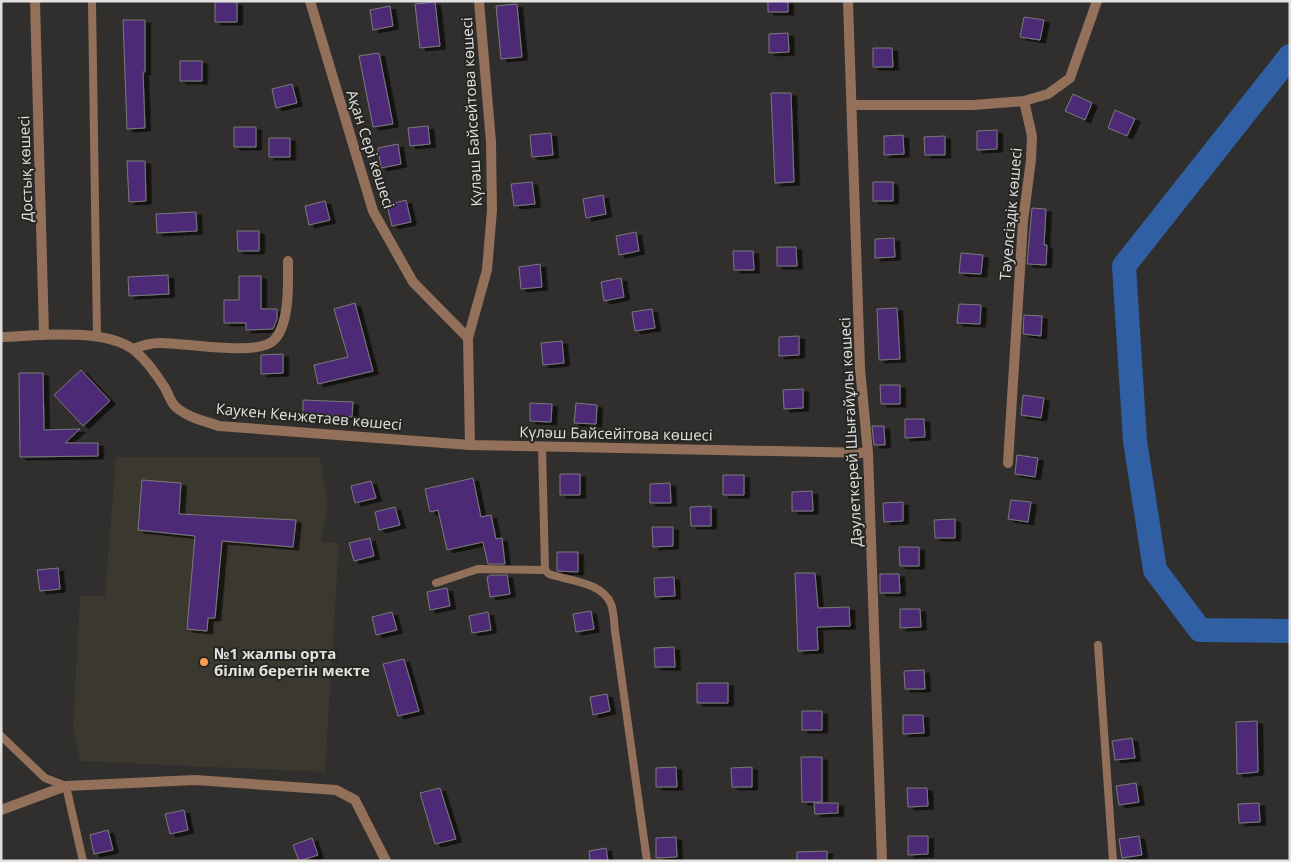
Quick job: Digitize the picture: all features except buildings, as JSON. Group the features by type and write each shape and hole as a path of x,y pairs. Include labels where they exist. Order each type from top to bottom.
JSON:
{"street":[{"name":"Достық көшесі","path":"35,1 44,335"},
{"name":"Ақан Сері көшесі","path":"310,1 373,211 413,282 468,338"},
{"name":"Күләш Байсейтова көшесі","path":"468,338 487,270 492,210 491,142 479,1"},
{"name":"Дәулеткерей Шығайұлы көшесі","path":"848,1 860,368 868,453 882,861"},
{"path":"852,105 981,105 1024,101 1048,94 1070,78 1097,1"},
{"name":"Тәуелсіздік көшесі","path":"1008,463 1023,221 1031,160 1032,136 1024,101"},
{"path":"133,349 162,343 240,348 272,343 280,331 286,306 288,261"},
{"name":"Каукен Кенжетаев көшесі","path":"1,337 44,335 98,337 116,341 133,349 148,365 165,388 175,407 193,418 219,426 470,445"},
{"path":"468,338 470,445"},
{"name":"Күләш Байсейітова көшесі","path":"470,445 868,453"},
{"path":"1,810 66,786 195,780 336,790 355,800 384,860"}],"lane":[{"path":"92,1 98,337"},
{"path":"542,446 545,570"},
{"path":"436,582 478,569 545,570 549,574 587,584 605,594 611,605 647,861"},
{"path":"1098,645 1113,861"},
{"path":"1,736 45,778 66,786 83,861"}],"shaded area":[{"name":"№1 жалпы орта білім беретін мекте","path":"116,457 320,457 328,504 321,541 339,543 325,772 80,761 73,727 80,596 105,596"}],"waterway":[{"path":"1290,56 1124,266 1135,441 1155,570 1200,630 1290,631"}],"place":[{"name":"№1 жалпы орта білім беретін мекте","path":"204,662"}]}
